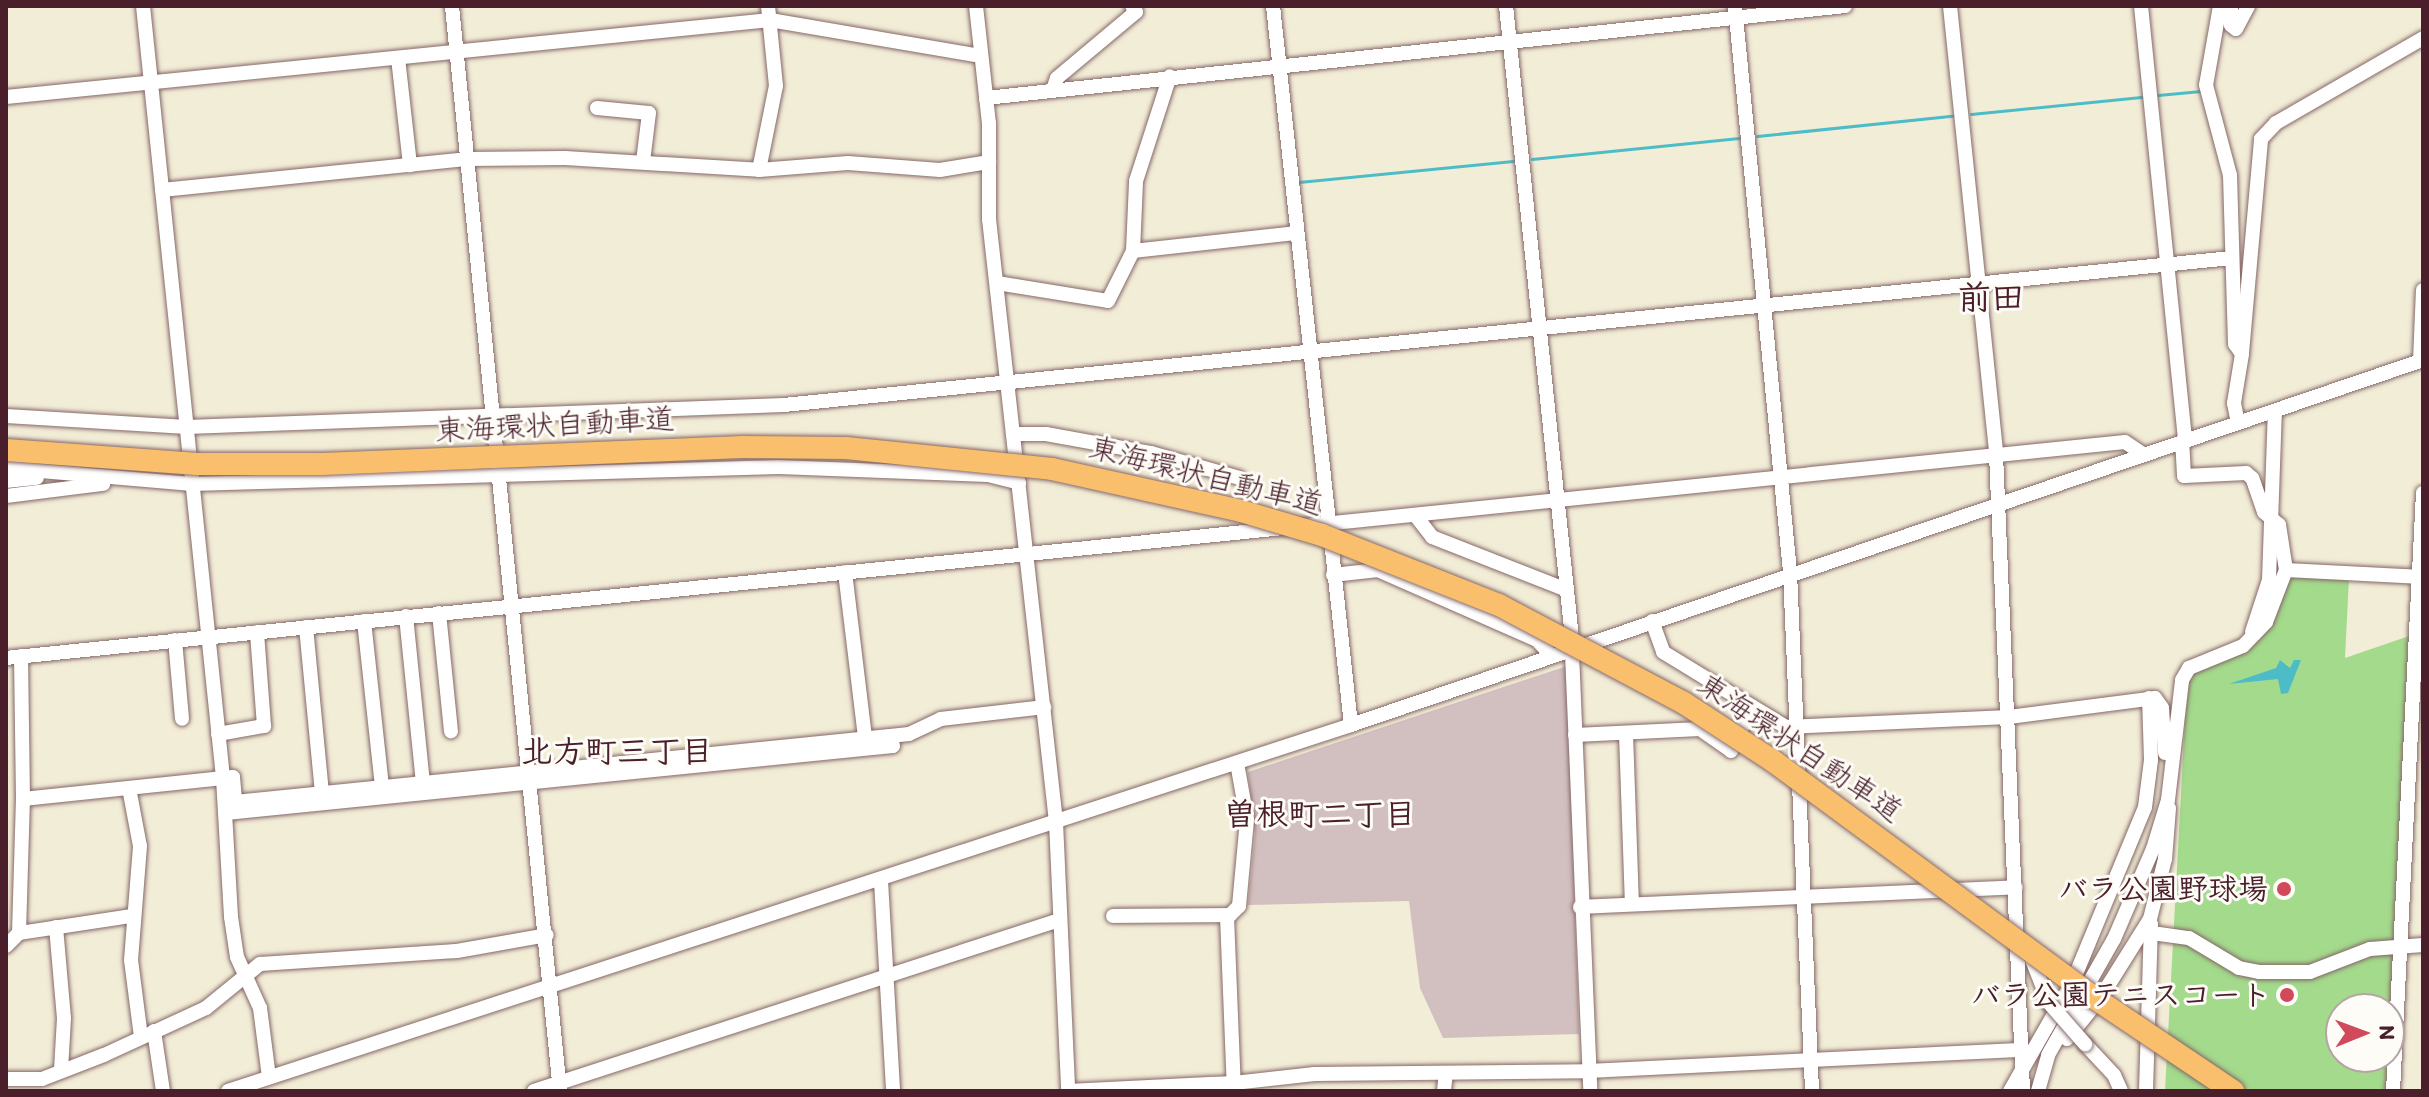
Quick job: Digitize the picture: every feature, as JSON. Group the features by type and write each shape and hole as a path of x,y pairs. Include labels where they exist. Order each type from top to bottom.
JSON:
{"highway":[{"name":"東海環状自動車道","path":"6,450 197,464 322,464 643,450 846,448 1052,469 1241,511 1322,535 1499,605 1684,703 1773,761 2093,997 2233,1091"}],"street":[{"path":"143,6 223,778 231,917 237,957 247,972 260,1008 269,1077"},
{"path":"452,6 554,987 560,1087"},
{"path":"976,6 986,98 997,283 1056,822 1068,1091 1234,1087 1314,1074 1588,1071 2023,1056"},
{"path":"1054,87 1057,78 1136,12 1132,6"},
{"path":"1273,6 1351,725"},
{"path":"1506,6 1567,590 1590,1091"},
{"path":"986,98 1054,87 1510,42 1736,12 1845,6"},
{"path":"1950,6 1996,454 2023,1091"},
{"path":"2038,1091 2055,1043 2114,939 2168,792 2182,680 2198,662 2249,638 2266,622 2286,570 2279,525 2264,512 2246,473 2184,476 2184,441 2141,6"},
{"path":"2220,6 2206,85 2227,150 2235,344 2242,354"},
{"path":"2231,6 2231,25 2236,29 2243,24 2248,6"},
{"path":"1736,12 1790,572 1812,1091"},
{"path":"6,97 457,52 769,13 980,56"},
{"path":"759,170 776,86 769,13"},
{"path":"2238,423 2234,403 2242,354 2261,139 2276,123 2423,38"},
{"path":"398,58 410,165"},
{"path":"997,283 1108,301 1133,251 1136,181 1170,76"},
{"path":"597,108 649,113 643,162"},
{"path":"162,190 468,159 643,162 759,170 848,163 940,170 989,162"},
{"path":"1133,251 1297,233"},
{"path":"6,416 187,427 496,419 784,405 2232,258"},
{"path":"228,1091 881,881 1351,725 1790,572 2421,360 2423,290"},
{"path":"2249,638 2269,580 2275,411"},
{"path":"1013,434 1046,434 1151,453 1240,478"},
{"path":"19,933 24,773 14,657 1996,454 2125,442 2143,454"},
{"path":"6,468 192,484 779,467 988,475 1019,483"},
{"path":"6,481 67,475"},
{"path":"6,496 135,480"},
{"path":"2393,1091 2416,768 2423,493"},
{"path":"1415,515 1432,537 1567,590"},
{"path":"1333,575 1378,570 1537,640 1552,656"},
{"path":"2286,570 2421,577"},
{"path":"845,572 865,738"},
{"path":"439,613 451,731"},
{"path":"406,616 423,783"},
{"path":"364,621 382,788"},
{"path":"1652,621 1663,652 1786,727 2009,717 2149,698 2162,708 2171,818 2151,926 2146,1091"},
{"path":"306,627 322,794"},
{"path":"218,734 264,726 257,632"},
{"path":"175,640 182,719"},
{"path":"2010,1091 2023,1056 2073,981 2145,807 2151,760 2149,698"},
{"path":"226,813 909,734 941,719 1044,707"},
{"path":"1575,735 1700,729 1731,751 1752,707"},
{"path":"1626,734 1632,904"},
{"path":"23,799 233,777 235,802 423,783 531,777 893,746 890,736"},
{"path":"1234,1087 1227,953 1230,915 1239,906 1246,831 1237,763"},
{"path":"6,774 24,773"},
{"path":"129,788 141,860 132,916 132,987 163,1091"},
{"path":"881,881 893,1091"},
{"path":"1580,907 2016,887"},
{"path":"1113,916 1230,915"},
{"path":"6,946 19,933 132,916"},
{"path":"2017,917 2049,1003 2114,1075 2121,1091"},
{"path":"534,1091 560,1087 1059,920"},
{"path":"2151,926 2189,938 2239,968 2259,972 2330,968 2370,949 2402,944 2423,945"},
{"path":"2055,1043 2062,1043 2079,1025 2151,926"},
{"path":"56,927 64,1018 61,1070"},
{"path":"6,1079 42,1079 148,1034 206,1008 247,972 288,959 457,951 547,935"},
{"path":"1444,1091 1446,1073"}],"shaded area":[{"path":"1567,666 1579,1034 1443,1038 1420,988 1409,901 1248,905 1255,834 1248,772"}],"green space":[{"path":"2288,574 2349,578 2345,658 2412,635 2392,993 2325,993 2325,1073 2387,1073 2386,1091 2165,1091 2187,682 2196,670 2244,653"}],"water":[{"path":"2280,660 2290,668 2294,660 2301,660 2288,693 2281,694 2278,679 2229,684 2276,668"}],"waterway":[{"path":"2158,95 2201,91"},
{"path":"1971,114 2141,97"},
{"path":"1757,136 1952,116"},
{"path":"1532,159 1739,138"},
{"path":"1299,182 1513,161"}],"place":[{"name":"バラ公園野球場","path":"2284,889"},
{"name":"バラ公園テニスコート","path":"2287,995"}],"district":[{"name":"前田","path":"1991,298"},
{"name":"北方町三丁目","path":"617,751"},
{"name":"曽根町二丁目","path":"1320,814"}]}
